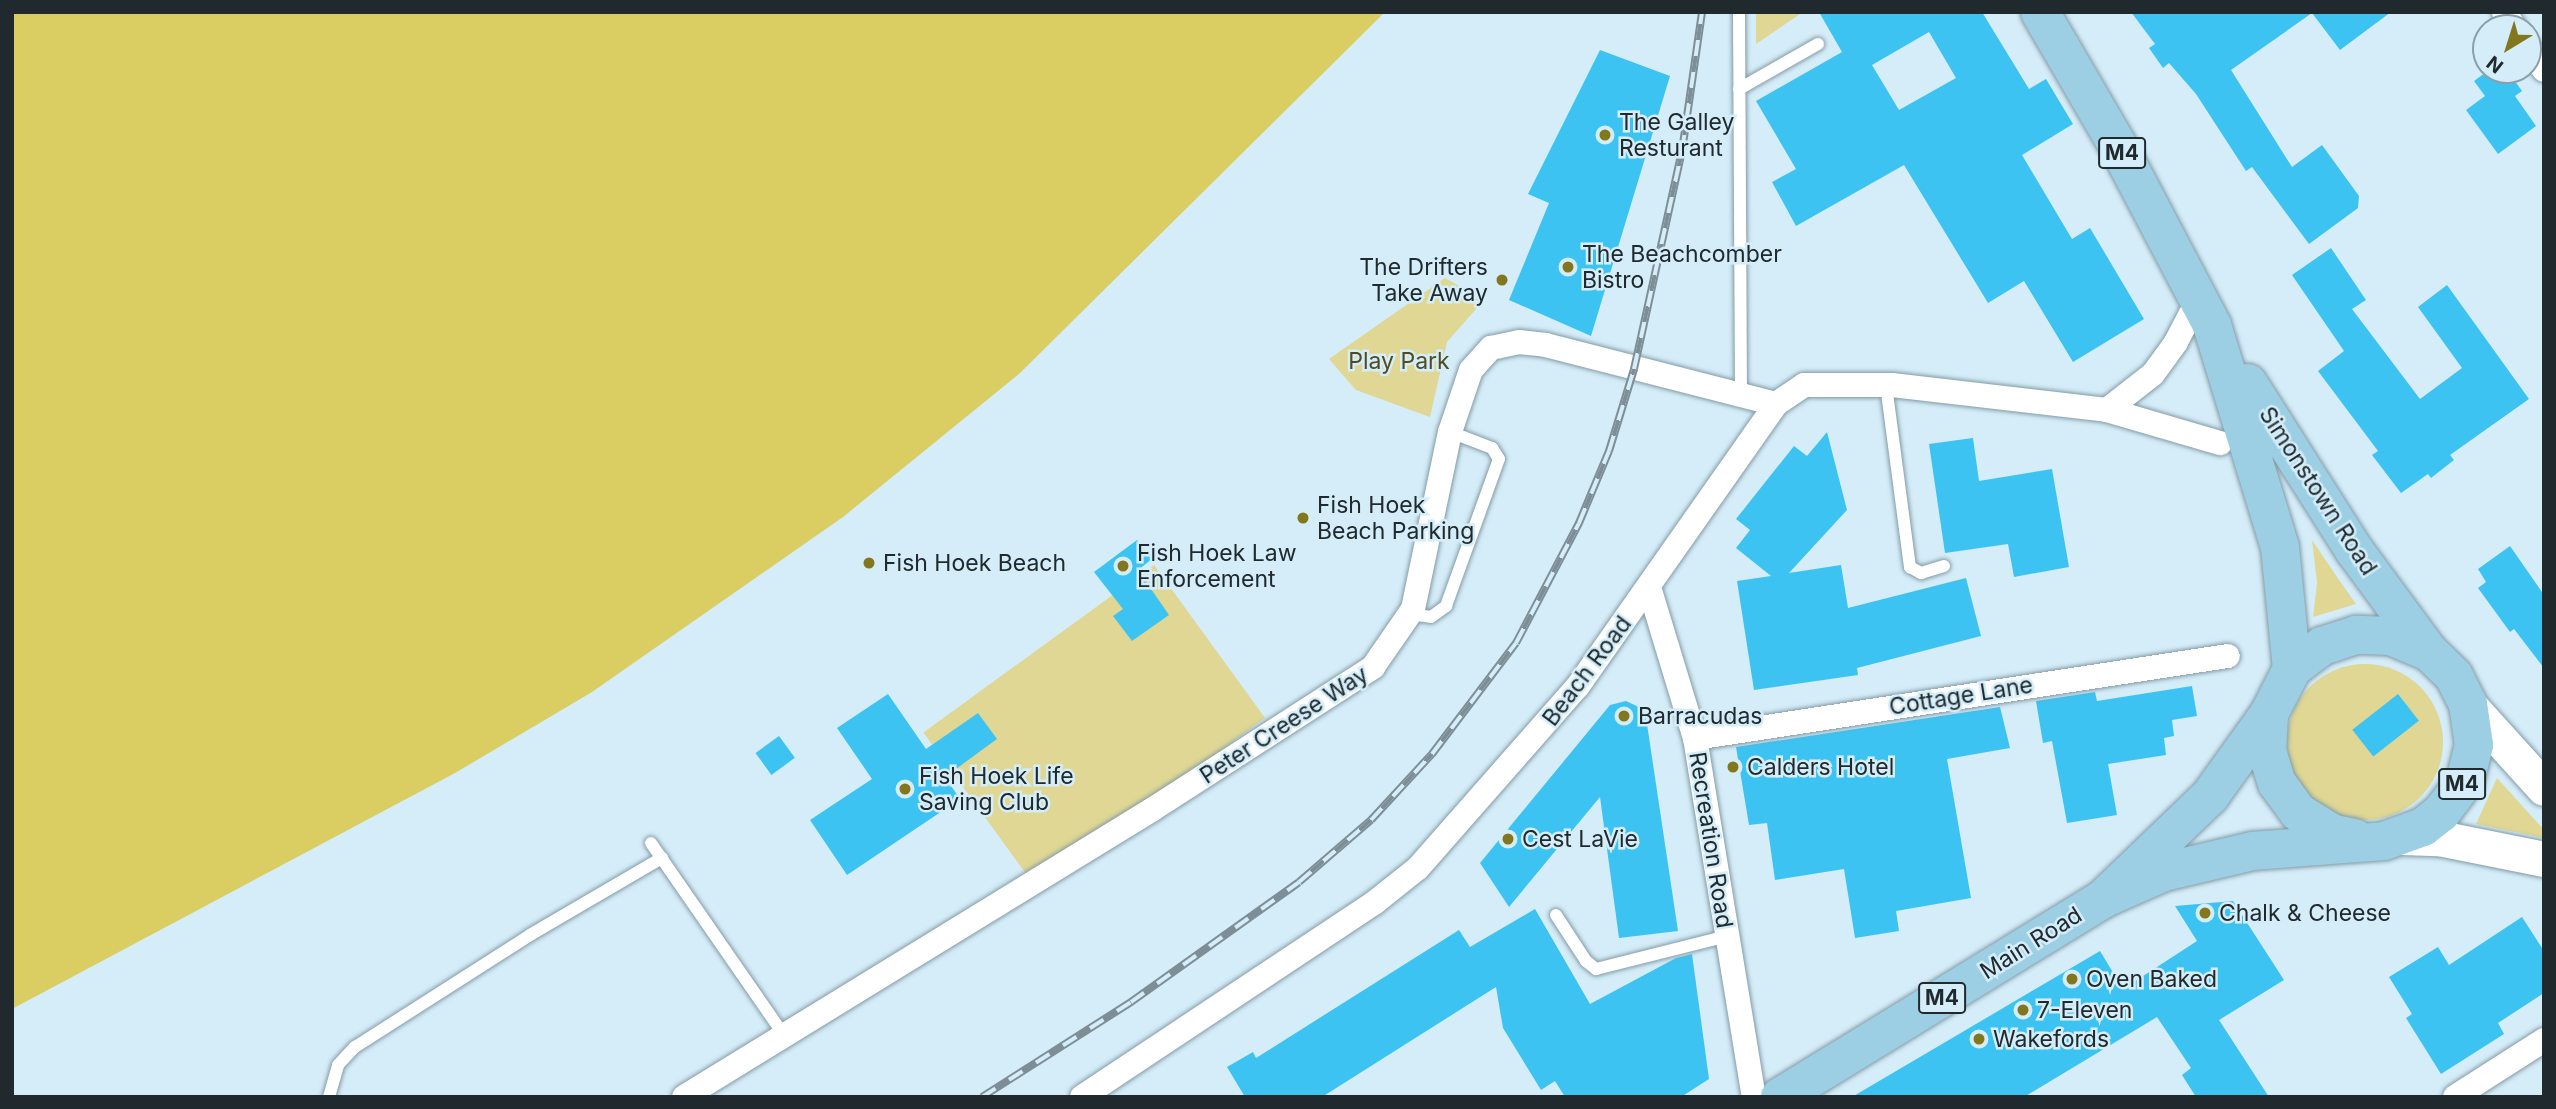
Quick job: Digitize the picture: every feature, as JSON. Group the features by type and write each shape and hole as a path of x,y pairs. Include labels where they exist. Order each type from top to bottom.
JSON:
{"main road":[{"name":"Simonstown Road","path":"2040,12 2206,310 2354,550 2429,652"},
{"name":"Simonstown Road","path":"2206,310 2280,547 2292,669"},
{"name":"Main Road","path":"1780,1097 2103,899 2213,857 2384,839 2441,813 2465,781 2474,745 2468,704 2454,676 2429,652 2391,636 2356,635 2322,646 2292,669 2269,714 2195,814 2103,899"},
{"path":"2468,704 2544,788"},
{"name":"Main Road","path":"2269,714 2267,751 2277,783 2298,812 2331,833 2384,839"},
{"path":"2384,839 2440,838 2544,859"}],"street":[{"path":"2107,410 2153,374 2176,342 2206,310"},
{"name":"Peter Creese Way","path":"684,1097 1332,697 1373,667 1410,614 1450,432 1479,357 1491,348 1519,342 1741,393 1776,404"},
{"name":"Beach Road","path":"1082,1097 1374,903 1418,868 1528,748 1649,587 1776,404 1804,385 1886,385 2107,410 2220,443"},
{"name":"Recreation Road","path":"1649,587 1695,738 1754,1097"},
{"name":"Cottage Lane","path":"1695,738 2228,656"},
{"path":"2455,1097 2544,1040"}],"lane":[{"path":"1739,12 1741,393"},
{"path":"1739,89 1818,44"},
{"path":"1886,385 1910,567 1920,573 1944,566"},
{"path":"1410,614 1431,617 1446,606 1499,459 1492,448 1450,432"},
{"path":"651,843 784,1035"},
{"path":"329,1097 338,1065 355,1047 530,935 662,858"},
{"path":"1556,915 1586,961 1596,969 1727,936"}],"green space":[{"path":"1756,12 1803,12 1756,44"},
{"name":"Play Park","path":"1445,278 1477,296 1476,309 1447,342 1430,417 1356,390 1329,359"},
{"path":"2312,540 2356,604 2313,617 2317,583"},
{"path":"1154,565 1265,718 1035,885 923,733"},
{"path":"2365,664 2395,670 2420,687 2437,712 2443,742 2437,772 2420,797 2395,814 2365,820 2335,814 2310,797 2293,772 2287,742 2293,712 2310,687 2335,670"},
{"path":"2497,778 2544,830 2544,838 2476,824"}],"shaded area":[{"path":"12,12 1385,12 1020,373 843,517 592,692 455,773 12,1009"}],"building":[{"path":"1819,12 1982,12 2029,89 2046,79 2073,124 2022,155 2072,239 2090,228 2144,319 2073,362 2024,281 1988,303 1904,165 1796,226 1772,182 1796,169 1756,101 1842,52","holes":["1929,32 1956,78 1899,110 1872,65"]},
{"path":"2131,12 2391,12 2340,50 2312,13 2231,70 2292,167 2322,145 2359,196 2358,208 2309,244 2252,167 2246,171 2196,94 2169,63 2163,68 2149,48 2155,44"},
{"name":"The Galley Resturant","path":"1600,50 1670,76 1591,336 1509,300 1549,203 1528,194"},
{"path":"2476,84 2517,84 2522,91 2515,96 2536,126 2498,154 2466,110 2485,96"},
{"path":"2331,248 2366,300 2352,309 2420,399 2462,368 2418,307 2447,285 2529,399 2450,455 2454,460 2431,478 2428,474 2401,493 2372,455 2378,451 2318,371 2344,351 2292,275"},
{"path":"1827,432 1847,510 1789,573 1841,565 1848,608 1966,578 1981,636 1857,668 1858,675 1754,690 1737,581 1771,576 1736,548 1750,530 1736,519 1794,446 1807,456"},
{"path":"1973,438 1979,481 2052,469 2069,567 2014,577 2008,544 1945,553 1929,444"},
{"path":"1137,540 1152,559 1138,570 1169,615 1132,641 1113,616 1123,609 1094,572"},
{"path":"2510,546 2544,595 2544,668 2514,629 2510,632 2478,588 2486,582 2478,569"},
{"path":"2192,686 2197,716 2172,720 2174,736 2164,738 2166,755 2108,764 2117,815 2067,823 2052,741 2043,743 2036,701 2095,692 2097,701"},
{"name":"Fish Hoek Life Saving Club","path":"888,694 926,749 978,713 997,739 945,777 960,799 847,875 810,820 872,779 837,728"},
{"path":"2398,694 2419,721 2373,757 2352,730"},
{"path":"1626,701 1643,709 1647,724 1678,931 1619,938 1600,797 1509,907 1480,863 1610,705"},
{"path":"2000,707 2010,748 1947,759 1971,898 1896,911 1899,931 1855,938 1844,869 1775,880 1767,823 1749,825 1736,747"},
{"path":"779,736 795,758 771,775 756,753"},
{"path":"2233,901 2284,980 2219,1020 2269,1097 2196,1097 2182,1075 2191,1068 2157,1017 2024,1097 1852,1097 2100,951 2123,989 2197,941 2175,906"},
{"path":"1535,909 1590,1004 1676,958 1692,954 1709,1079 1681,1097 1565,1097 1555,1081 1541,1090 1503,1028 1496,987 1322,1097 1245,1097 1227,1067 1253,1052 1256,1058 1459,930 1470,947"},
{"path":"2522,917 2544,951 2544,993 2498,1023 2504,1034 2441,1074 2406,1018 2412,1014 2389,977 2438,947 2449,965"}],"railway":[{"path":"982,1097 1131,1002 1299,882 1371,820 1432,754 1516,643 1579,523 1609,451 1634,369 1682,151 1702,12"}],"place":[{"name":"The Galley Resturant","path":"1605,135"},
{"name":"The Beachcomber Bistro","path":"1568,267"},
{"name":"The Drifters Take Away","path":"1502,280"},
{"name":"Fish Hoek Beach Parking","path":"1303,518"},
{"name":"Fish Hoek Beach","path":"869,563"},
{"name":"Fish Hoek Law Enforcement","path":"1123,566"},
{"name":"Barracudas","path":"1624,716"},
{"name":"Calders Hotel","path":"1733,767"},
{"name":"Fish Hoek Life Saving Club","path":"905,789"},
{"name":"Cest LaVie","path":"1508,839"},
{"name":"Chalk & Cheese","path":"2205,913"},
{"name":"Oven Baked","path":"2072,979"},
{"name":"7-Eleven","path":"2023,1010"},
{"name":"Wakefords","path":"1979,1039"}]}
